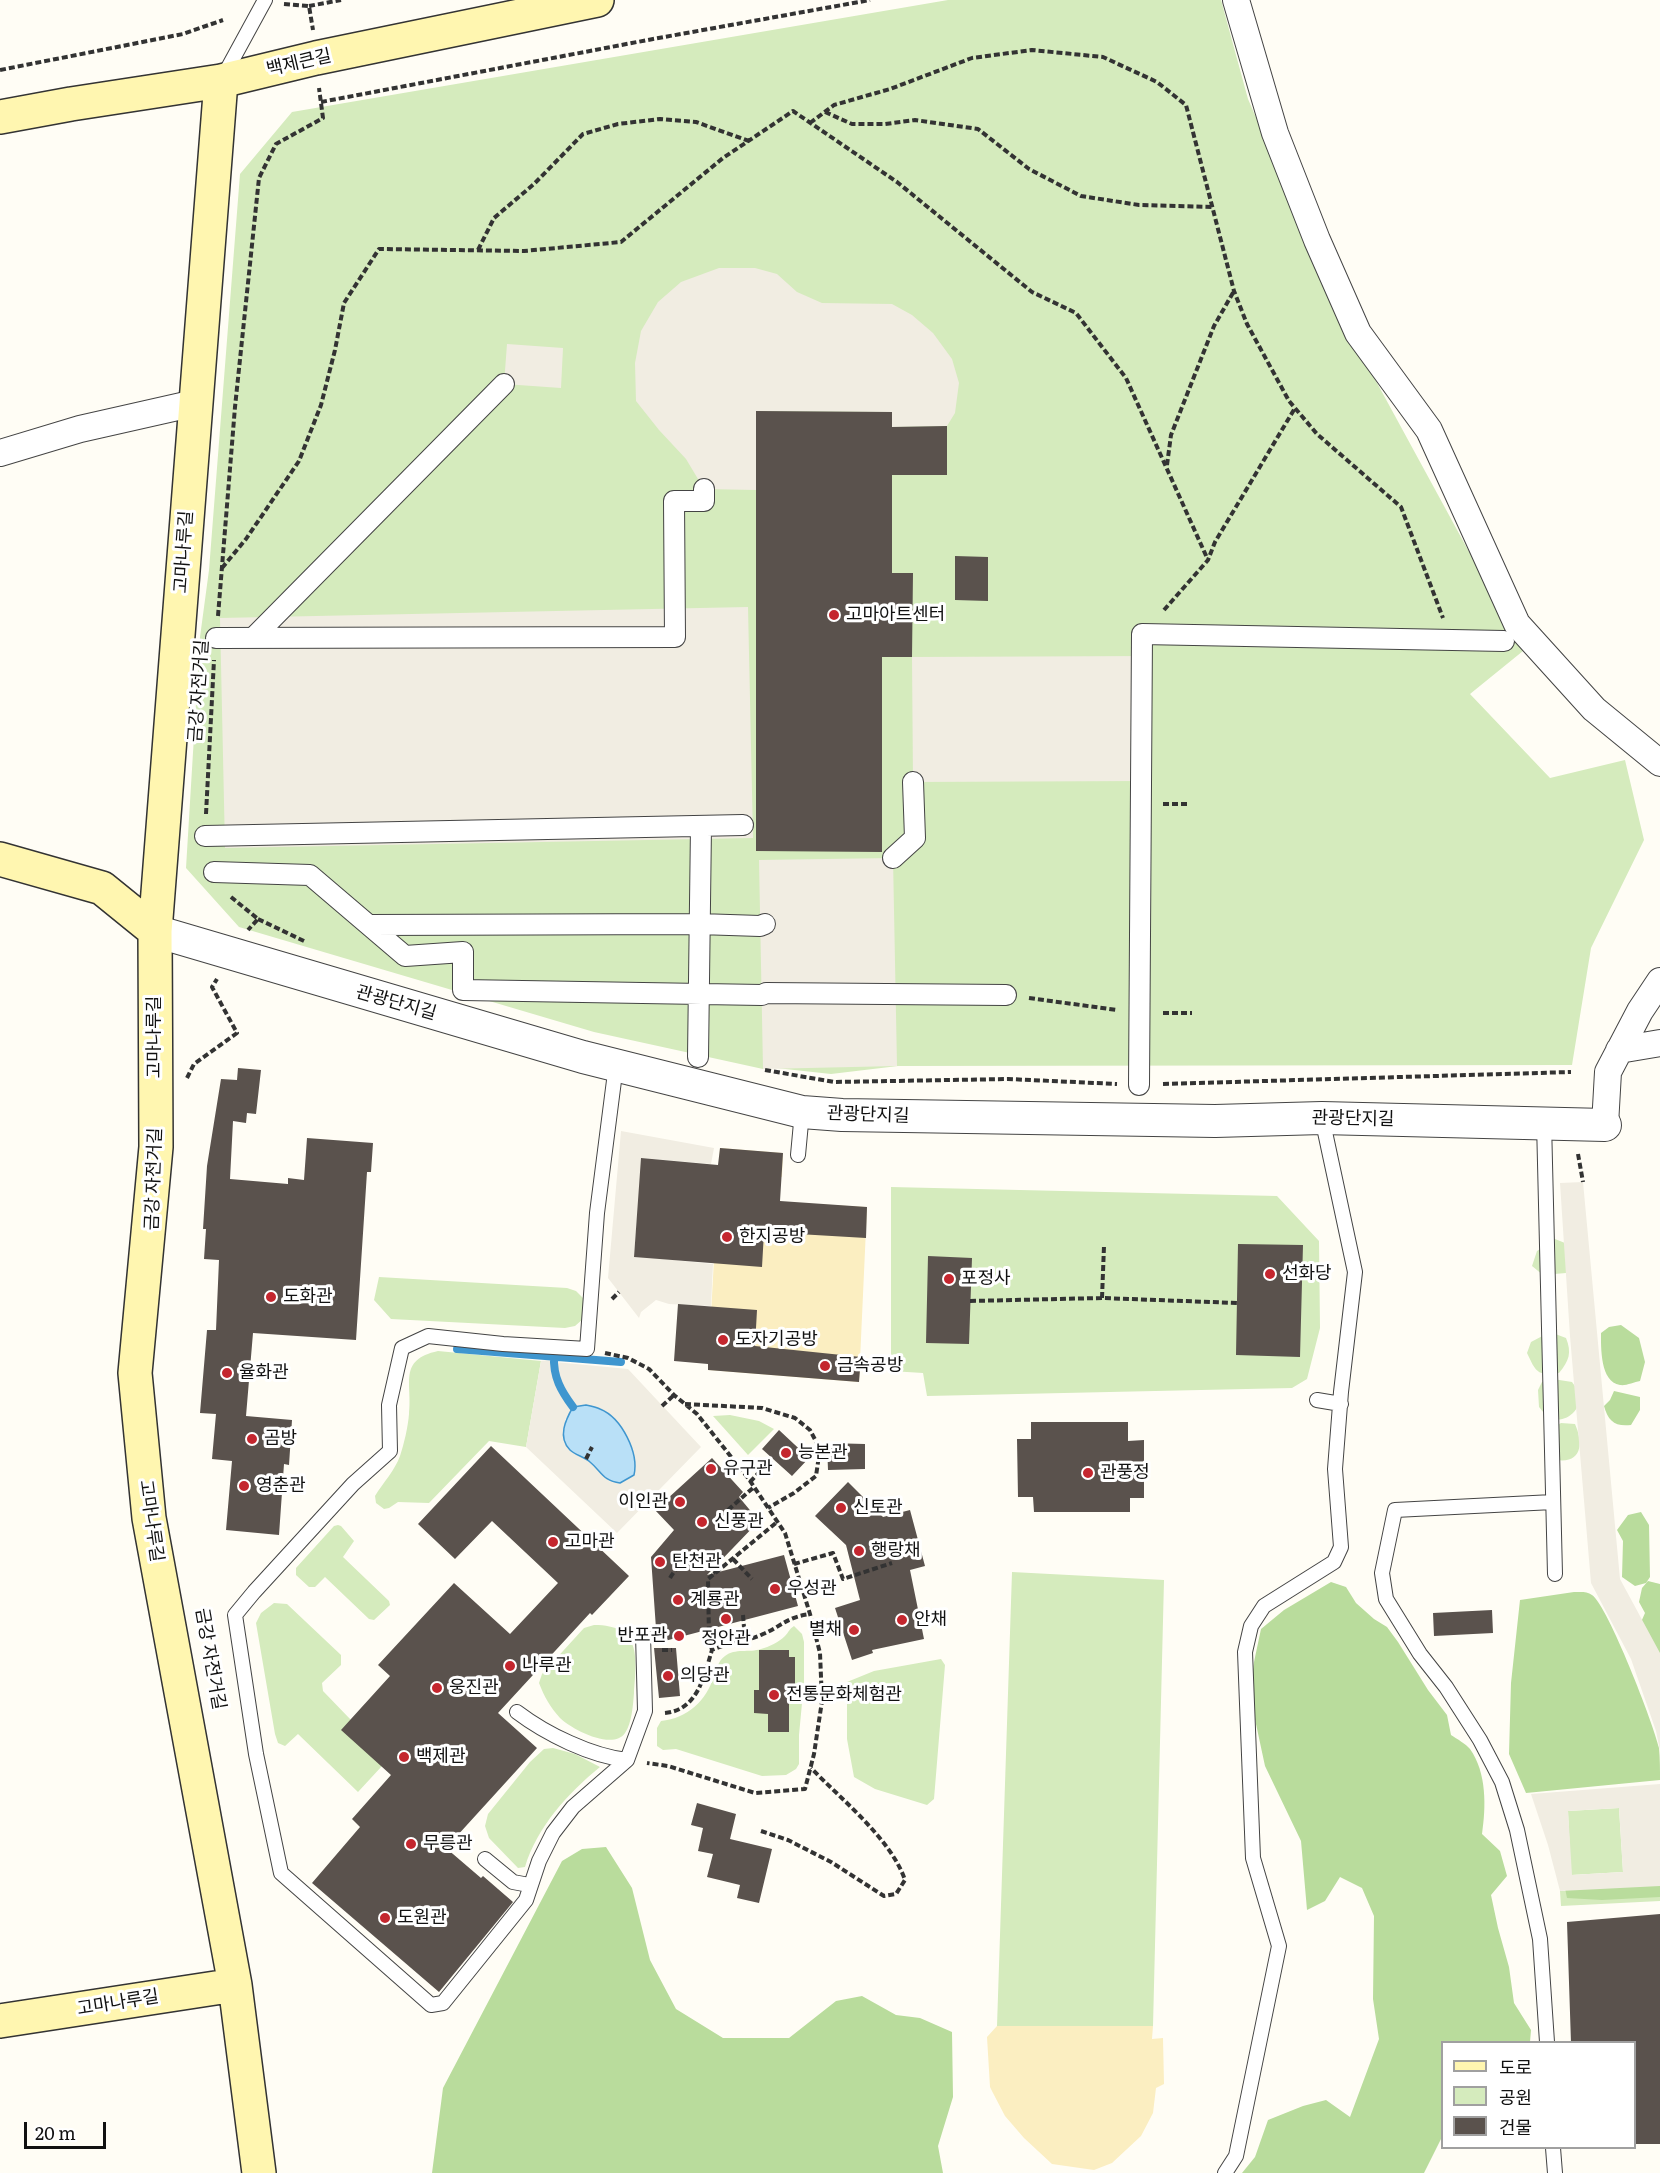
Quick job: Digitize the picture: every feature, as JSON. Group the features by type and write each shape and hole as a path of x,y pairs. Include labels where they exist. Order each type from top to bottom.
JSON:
{"main road":[{"name":"백제큰길","path":"0,117 221,81 316,58 597,0"},
{"name":"고마나루길","path":"221,81 155,931 156,1147 135,1373 149,1518 235,1985 259,2173"},
{"path":"0,858 102,888 155,931"},
{"name":"고마나루길","path":"0,2021 235,1985"}],"street":[{"path":"1236,0 1275,134 1317,240 1358,333 1429,430 1517,624 1594,709 1660,763"},
{"path":"253,638 504,384"},
{"path":"0,453 80,429 195,403"},
{"path":"216,638 675,638 674,501 704,501 704,489"},
{"path":"1139,1085 1142,634 1504,641"},
{"path":"893,858 915,838 913,782"},
{"path":"205,836 743,825"},
{"path":"698,1057 701,826"},
{"path":"214,872 310,875 405,956 463,952 463,990 699,992 762,995 766,993 1006,995"},
{"path":"369,925 699,924 760,926 765,924"},
{"name":"관광단지길","path":"155,931 583,1057 802,1112 842,1115 1215,1121 1322,1118 1605,1125"},
{"path":"1605,1125 1608,1072 1640,1011 1660,981"},
{"path":"1619,1050 1660,1043"}],"lane":[{"path":"221,81 264,2"},
{"path":"1619,1050 1660,1056"},
{"path":"616,1065 597,1213 587,1349 503,1344 428,1336 402,1348 389,1405 390,1451 353,1484 235,1615 256,1754 280,1874 431,2006 443,2003 526,1900 529,1885 553,1833 573,1807 627,1761 645,1711 643,1634"},
{"path":"798,1155 802,1112"},
{"path":"1225,2173 1236,2156 1279,1946 1253,1858 1245,1653 1251,1626 1264,1606 1334,1562 1341,1547 1335,1469 1355,1272 1322,1118"},
{"path":"1544,1122 1555,1574"},
{"path":"1317,1400 1341,1404"},
{"path":"1547,2041 1540,1938 1516,1830 1502,1782 1480,1740 1446,1687 1420,1654 1386,1599 1382,1573 1395,1510 1553,1502"},
{"path":"517,1712 536,1727 608,1758 627,1761"},
{"path":"485,1859 513,1882 529,1885"},
{"path":"1553,2149 1555,2173"}],"path":[{"path":"264,2 309,6 341,0"},
{"path":"309,6 321,102 870,0"},
{"path":"0,70 183,34 223,20"},
{"path":"810,123 834,105 890,89 972,58 1032,50 1103,57 1157,82 1186,105 1234,291 1247,324 1288,401 1317,434 1401,507 1445,624"},
{"name":"금강 자전거길","path":"205,836 210,713 216,638 248,272 259,178 276,144 323,118 321,102"},
{"path":"222,568 246,540 299,460 321,405 344,303 379,249 524,251 621,242 723,158 793,111 897,182 1032,292 1076,314 1126,378 1208,560"},
{"path":"825,111 852,124 885,124 915,120 978,129 1029,169 1081,196 1139,205 1212,207"},
{"path":"478,250 494,218 534,184 584,134 618,124 660,118 696,122 749,141"},
{"path":"1166,468 1171,435 1214,326 1234,291"},
{"path":"1142,634 1208,560 1215,542 1295,408"},
{"path":"214,872 222,890 258,919 309,944"},
{"path":"184,1085 194,1064 237,1033 212,987 240,940 258,919"},
{"path":"1006,995 1140,1013 1192,1013"},
{"path":"754,1068 834,1082 1008,1079 1139,1085 1571,1072"},
{"path":"1102,1298 1104,1246"},
{"path":"970,1301 1102,1298 1237,1303"},
{"path":"587,1349 628,1358 649,1369 696,1414 754,1487 785,1533 820,1653 822,1701 811,1767 805,1788 754,1793 668,1766 627,1761"},
{"path":"662,1406 674,1395"},
{"path":"684,1404 762,1408 795,1418 810,1431 820,1449 816,1476 794,1493 768,1508"},
{"path":"820,1449 841,1446"},
{"path":"586,1459 592,1447"},
{"path":"750,1482 771,1460"},
{"path":"728,1510 754,1487"},
{"path":"645,1711 660,1714 678,1712 693,1699 701,1684 712,1650 709,1638 708,1579 777,1522"},
{"path":"670,1578 677,1566 696,1552 716,1573"},
{"path":"794,1564 833,1552 843,1579 892,1563"},
{"path":"733,1559 752,1580"},
{"path":"712,1650 728,1643 763,1634 795,1616 810,1614"},
{"path":"743,1615 745,1640"},
{"path":"761,1831 788,1840 831,1862 884,1896 896,1894 904,1880 900,1866 882,1841 811,1767"}],"green space":[{"path":"948,0 1221,0 1248,99 1346,326 1523,651 1470,694 1550,778 1625,760 1644,840 1591,948 1572,1065 898,1066 831,1074 767,1067 763,1069 594,1032 239,927 186,868 200,637 209,570 240,174 292,112"},
{"path":"891,1187 1277,1196 1319,1241 1320,1328 1307,1379 1292,1388 927,1396 923,1373 891,1371"},
{"path":"1555,1239 1570,1245 1566,1273 1543,1275 1532,1266 1537,1251"},
{"path":"379,1277 567,1288 576,1291 584,1299 583,1319 575,1326 565,1328 391,1319 374,1300"},
{"path":"1621,1325 1639,1338 1645,1362 1640,1381 1620,1385 1613,1382 1605,1371 1601,1333 1609,1327"},
{"path":"1550,1332 1566,1338 1569,1353 1559,1373 1546,1374 1535,1368 1527,1353 1531,1342"},
{"path":"438,1351 541,1361 526,1447 489,1441 429,1503 398,1502 384,1509 376,1503 375,1496 395,1466 403,1446 407,1430 412,1367 425,1355"},
{"path":"1553,1379 1572,1382 1579,1394 1579,1404 1576,1409 1564,1419 1551,1418 1539,1407 1538,1390 1542,1382"},
{"path":"1614,1391 1640,1397 1640,1410 1631,1425 1616,1424 1608,1416 1604,1406"},
{"path":"730,1415 759,1421 774,1429 748,1455 713,1416"},
{"path":"1561,1423 1575,1424 1578,1431 1579,1450 1571,1459 1556,1460 1550,1430"},
{"path":"1641,1512 1649,1525 1650,1577 1646,1583 1635,1586 1622,1577 1623,1541 1617,1530 1628,1515"},
{"path":"338,1525 354,1541 343,1557 389,1601 390,1605 374,1620 369,1619 325,1577 315,1587 309,1587 296,1575 296,1568 334,1526"},
{"path":"1012,1572 1164,1580 1153,2026 997,2026"},
{"path":"1648,1581 1660,1584 1660,1671 1638,1629 1645,1613 1639,1602 1642,1588"},
{"path":"1331,1582 1346,1587 1356,1603 1387,1627 1447,1715 1451,1735 1464,1743 1476,1758 1484,1790 1482,1834 1500,1851 1507,1876 1491,1895 1509,1967 1514,2003 1531,2030 1530,2041 1441,2041 1441,2139 1424,2173 1242,2173 1255,2157 1268,2120 1303,2106 1326,2100 1350,2117 1379,2039 1373,1999 1374,1916 1362,1888 1340,1877 1325,1901 1307,1910 1301,1841 1265,1766 1250,1696 1254,1662 1261,1629 1284,1610"},
{"path":"1586,1592 1592,1595 1609,1620 1640,1692 1655,1735 1659,1748 1660,1780 1526,1793 1509,1754 1511,1683 1520,1600"},
{"path":"274,1603 287,1604 341,1655 341,1665 322,1683 323,1691 351,1720 382,1766 358,1792 298,1734 285,1746 278,1743 256,1623 261,1613"},
{"path":"594,1625 609,1626 620,1630 633,1645 635,1655 631,1719 625,1733 611,1740 592,1736 565,1723 550,1706 539,1683 542,1674 584,1628"},
{"path":"794,1626 802,1634 804,1642 799,1764 796,1769 786,1775 762,1776 676,1749 663,1750 657,1746 657,1728 661,1721 680,1716 695,1707 711,1685 723,1658 733,1652 771,1646 783,1638"},
{"path":"941,1659 945,1665 934,1799 927,1805 875,1789 854,1777 847,1739 847,1682 874,1671"},
{"path":"553,1748 575,1754 600,1767 576,1788 555,1812 537,1838 525,1867 518,1868 489,1838 485,1826 488,1814 530,1762 544,1749"},
{"path":"1619,1808 1623,1872 1571,1875 1568,1811"},
{"path":"606,1847 632,1888 650,1960 676,2009 723,2038 789,2038 836,2001 862,1996 896,2015 920,2018 952,2032 953,2097 938,2146 943,2173 432,2173 443,2088 562,1861 582,1849"},
{"path":"1660,1872 1660,1897 1602,1900 1567,1898 1565,1888"},
{"path":"1660,1886 1660,1901 1561,1906 1560,1891"}],"sand":[{"path":"720,1148 783,1153 782,1177 745,1174 742,1200 867,1207 859,1382 708,1370"},
{"path":"997,2026 1153,2026 1152,2039 1163,2038 1164,2084 1156,2088 1153,2113 1141,2136 1112,2163 1094,2170 1052,2164 1024,2138 1005,2116 990,2087 987,2037"}],"shaded area":[{"path":"719,268 755,268 777,274 797,292 822,303 892,304 912,315 933,333 952,359 959,383 955,413 947,426 892,427 892,412 757,411 756,490 704,489 686,459 636,401 635,363 641,331 658,302 681,282"},
{"path":"507,344 563,348 561,388 504,384"},
{"path":"748,607 753,838 225,848 220,618"},
{"path":"1150,656 1141,781 913,782 912,657"},
{"path":"893,858 897,1066 763,1069 759,860"},
{"path":"621,1131 714,1148 711,1164 641,1158 673,1221 637,1218 634,1256 713,1264 711,1306 669,1304 656,1300 641,1312 639,1318 608,1278"},
{"path":"1583,1182 1620,1579 1660,1653 1660,1751 1656,1731 1631,1659 1591,1583 1570,1336 1560,1183"},
{"path":"550,1360 557,1389 572,1409 565,1420 570,1450 590,1461 610,1482 586,1405 576,1406 561,1388 555,1362 628,1369 701,1447 617,1533 526,1447 541,1361"},
{"path":"1660,1784 1660,1886 1560,1891 1531,1794","holes":["1619,1808 1623,1872 1572,1875 1568,1811"]}],"water":[{"path":"586,1405 608,1414 622,1428 627,1437 634,1457 634,1475 620,1483 606,1478 588,1460 572,1452 566,1445 563,1434 570,1412 573,1407"}],"building":[{"name":"고마아트센터","path":"756,411 892,412 892,427 947,426 947,475 892,475 892,573 913,573 912,657 882,657 882,852 756,851"},
{"path":"955,556 988,557 988,601 955,600"},
{"path":"238,1068 261,1070 256,1114 247,1113 246,1123 233,1121 230,1179 288,1184 288,1178 304,1180 307,1138 373,1143 371,1172 367,1172 356,1340 253,1333 246,1416 292,1420 289,1465 284,1464 279,1535 226,1530 232,1461 212,1459 216,1414 200,1413 207,1330 216,1330 219,1260 204,1259 206,1229 203,1229 207,1166 221,1079 237,1080"},
{"path":"720,1148 783,1153 780,1201 867,1207 866,1238 764,1232 762,1267 634,1257 641,1158 718,1165"},
{"name":"선화당","path":"1238,1244 1303,1245 1300,1357 1236,1355"},
{"name":"포정사","path":"928,1256 972,1258 969,1344 926,1343"},
{"path":"678,1304 757,1310 755,1346 861,1357 859,1382 708,1370 708,1364 674,1361"},
{"path":"1031,1422 1128,1422 1128,1441 1144,1440 1144,1498 1130,1498 1130,1512 1034,1512 1033,1497 1018,1497 1017,1439 1031,1439"},
{"name":"능본관","path":"779,1430 809,1458 792,1476 762,1449"},
{"path":"827,1443 865,1444 865,1469 828,1470"},
{"path":"491,1446 629,1576 592,1615 590,1613 498,1713 537,1748 446,1848 513,1902 439,1992 312,1883 360,1827 352,1819 391,1775 341,1730 390,1676 378,1665 454,1583 510,1634 558,1583 492,1521 455,1559 418,1524"},
{"path":"712,1458 743,1492 739,1497 759,1521 707,1575 784,1555 798,1606 657,1643 651,1557 674,1530 655,1510"},
{"path":"848,1482 883,1517 910,1510 925,1566 910,1570 924,1639 872,1650 873,1653 852,1660 835,1608 860,1600 846,1545 815,1516"},
{"path":"1492,1610 1493,1633 1434,1636 1433,1613"},
{"name":"의당관","path":"654,1648 676,1648 680,1696 659,1698"},
{"name":"전통문화체험관","path":"759,1650 789,1650 789,1657 795,1657 795,1699 789,1699 789,1732 768,1732 768,1714 754,1713 754,1690 759,1690"},
{"path":"697,1803 736,1814 730,1839 772,1849 759,1903 737,1898 740,1885 707,1877 713,1854 698,1851 703,1828 691,1825"},
{"path":"1660,1914 1660,2144 1636,2144 1636,2041 1571,2041 1567,1922"}],"waterway":[{"path":"457,1349 621,1362"},
{"path":"554,1356 559,1383 573,1407"}],"place":[{"name":"고마아트센터","path":"834,615"},
{"name":"한지공방","path":"727,1237"},
{"name":"선화당","path":"1270,1274"},
{"name":"포정사","path":"949,1279"},
{"name":"도화관","path":"271,1297"},
{"name":"도자기공방","path":"723,1340"},
{"name":"금속공방","path":"825,1366"},
{"name":"율화관","path":"227,1373"},
{"name":"곰방","path":"252,1439"},
{"name":"능본관","path":"786,1453"},
{"name":"유구관","path":"711,1469"},
{"name":"관풍정","path":"1088,1473"},
{"name":"영춘관","path":"244,1486"},
{"name":"이인관","path":"680,1502"},
{"name":"신토관","path":"841,1508"},
{"name":"신풍관","path":"702,1522"},
{"name":"고마관","path":"553,1542"},
{"name":"행랑채","path":"859,1551"},
{"name":"탄천관","path":"660,1562"},
{"name":"우성관","path":"775,1589"},
{"name":"계룡관","path":"678,1600"},
{"name":"정안관","path":"726,1619"},
{"name":"안채","path":"902,1620"},
{"name":"별채","path":"854,1630"},
{"name":"반포관","path":"679,1636"},
{"name":"나루관","path":"510,1666"},
{"name":"의당관","path":"668,1676"},
{"name":"웅진관","path":"437,1688"},
{"name":"전통문화체험관","path":"774,1695"},
{"name":"백제관","path":"404,1757"},
{"name":"무릉관","path":"411,1844"},
{"name":"도원관","path":"385,1918"}]}
